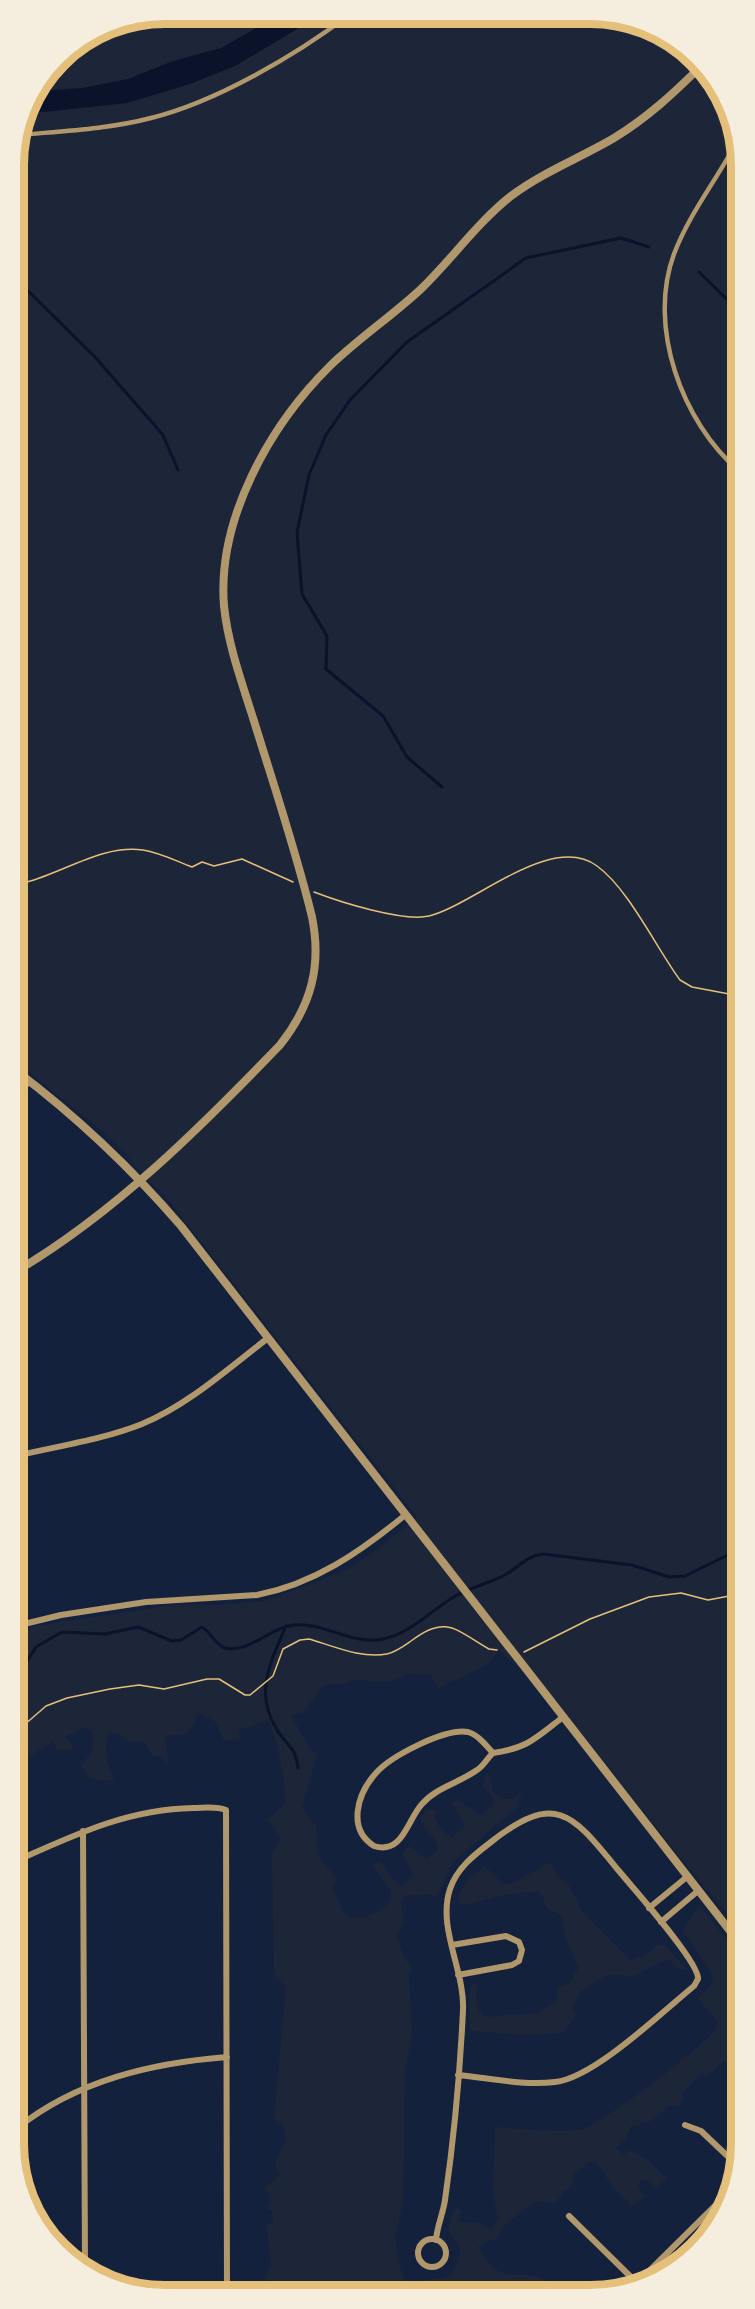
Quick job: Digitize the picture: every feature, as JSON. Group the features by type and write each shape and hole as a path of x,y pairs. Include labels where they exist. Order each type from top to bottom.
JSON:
{"street":[{"path":"28,134 132,122 188,106 256,73 337,24"},
{"path":"24,1266 60,1243 140,1180 269,1056 290,1032 303,1011 312,988 316,958 313,922 235,662 225,611 224,577 228,544 253,478 279,430 319,378 422,288 498,207 542,175 629,128 665,101 695,71"},
{"path":"730,151 686,227 673,257 665,291 665,334 679,381 709,439 731,462"},
{"path":"24,1077 140,1180 181,1226 404,1516 731,1932"},
{"path":"24,1087 30,1081"},
{"path":"24,1454 118,1431 156,1418 184,1401 268,1338"},
{"path":"24,1624 146,1602 246,1596 279,1590 335,1566 404,1516"},
{"path":"493,1753 476,1736 459,1732 421,1744 390,1762 373,1776 359,1806 356,1817 360,1833 377,1847 395,1843 404,1835 417,1810 428,1797 443,1787 477,1771 493,1753 517,1749 563,1718"},
{"path":"24,1857 83,1831 143,1813 191,1808 226,1810 227,2285"},
{"path":"436,2240 445,2201 463,2010 452,1945 448,1902 458,1873 474,1856 515,1823 532,1816 559,1816 581,1826 661,1922 697,1969 699,1976 697,1983 593,2066 571,2078 548,2083 458,2075"},
{"path":"83,1831 85,2260"},
{"path":"649,1908 688,1876"},
{"path":"661,1922 699,1890"},
{"path":"452,1945 506,1936 519,1942 522,1950 519,1961 512,1965 458,1975"},
{"path":"24,2123 42,2110 85,2088 143,2069 227,2057"},
{"path":"685,2125 701,2131 730,2159"},
{"path":"648,2272 717,2204"},
{"path":"569,2216 629,2279"},
{"path":"436,2240 445,2249 445,2258 436,2267 427,2266 419,2256 420,2247 427,2241 436,2240"}],"path":[{"path":"24,881 27,882 90,858 140,849 158,853 192,867 202,862 214,866 242,860 253,862 304,888 395,917 409,919 428,916 448,909 500,880 552,859 566,857 597,865 633,908 680,980 692,987 731,994"},
{"path":"522,1654 590,1619 649,1597 681,1593 708,1600 731,1595"},
{"path":"24,1725 46,1706 67,1698 139,1685 164,1689 207,1679 219,1679 244,1695 250,1695 273,1677 284,1648 300,1640 374,1655 389,1654 428,1628 447,1626 489,1649 497,1650"}],"shaded area":[{"path":"156,24 599,24 635,32 652,39 676,53 702,79 723,120 731,156 731,1918 555,1699 499,1651 487,1665 438,1688 431,1675 410,1674 388,1682 354,1680 345,1684 323,1685 304,1712 291,1715 309,1747 317,1754 302,1808 316,1826 318,1856 337,1879 332,1886 343,1912 348,1916 371,1915 381,1910 390,1901 391,1891 374,1868 374,1864 380,1861 395,1881 402,1886 413,1875 402,1853 409,1846 427,1859 438,1850 435,1840 421,1822 420,1817 429,1809 436,1810 439,1826 452,1837 465,1826 451,1802 458,1800 481,1815 494,1805 494,1801 483,1786 486,1774 489,1774 493,1792 503,1799 512,1799 525,1792 519,1798 517,1807 453,1862 436,1898 429,1894 405,1896 401,1901 404,1923 397,1935 404,1958 412,1967 409,1975 412,2034 405,2071 403,2203 395,2237 398,2260 406,2285 276,2285 265,2280 271,2264 266,2224 273,2223 272,2211 266,2208 271,2204 270,2194 264,2189 280,2175 275,2164 286,2140 283,2125 274,2119 286,1987 275,1977 274,1969 272,1853 281,1837 267,1820 285,1803 285,1792 281,1761 268,1720 238,1730 240,1739 224,1741 216,1722 198,1713 192,1728 185,1734 165,1736 168,1760 166,1763 161,1756 153,1756 144,1741 129,1742 118,1733 110,1733 106,1750 114,1779 112,1781 90,1779 81,1766 93,1744 92,1732 85,1727 65,1737 73,1744 71,1750 58,1751 53,1742 24,1759 24,1630 34,1626 182,1604 221,1605 266,1601 344,1571 370,1555 417,1517 169,1201 106,1134 24,1068 24,156 35,111 53,79 65,65 87,48 111,35"},
{"path":"263,24 306,24 235,66 190,84 127,103 34,113 46,90 82,88 128,79 173,61 221,48"},
{"path":"550,1862 557,1875 570,1887 583,1912 630,1960 647,1954 658,1944 666,1946 686,1969 679,1969 668,1959 632,1977 617,1974 604,1976 580,1992 572,2009 577,2015 563,2033 527,2035 469,2031 470,1985 477,1985 478,2007 486,2017 537,2013 556,2001 558,1989 570,1982 578,1968 565,1935 561,1915 546,1908 543,1896 538,1891 503,1895 467,1905 459,1904 463,1887 485,1866 502,1883 509,1885"},
{"path":"698,1907 703,1909 731,1945 731,2059 721,2063 708,2076 699,2076 682,2093 683,2099 679,2106 668,2106 652,2120 631,2126 626,2140 621,2141 616,2148 623,2155 629,2150 645,2158 667,2178 656,2188 648,2181 641,2180 638,2187 645,2197 629,2208 629,2201 614,2188 595,2162 589,2162 575,2173 571,2187 563,2192 556,2203 535,2201 504,2226 497,2239 478,2247 496,2270 512,2275 538,2276 549,2284 412,2285 448,2276 454,2271 460,2248 448,2231 453,2210 457,2208 461,2211 459,2219 461,2222 482,2223 484,2227 491,2229 498,2219 493,2192 495,2127 555,2131 586,2128 654,2082 692,2052 715,2030 717,2022 698,1998 712,1984 713,1974 683,1931"}],"waterway":[{"path":"442,787 407,757 383,716 326,669 327,636 302,594 297,532 309,475 326,435 350,400 407,342 526,258 621,238 649,247"},
{"path":"699,272 731,303"},
{"path":"24,287 95,357 163,435 178,470"},
{"path":"24,1665 36,1647 62,1632 105,1634 138,1627 172,1641 181,1640 202,1627 222,1646 234,1649 294,1625 316,1627 361,1639 383,1639 403,1632 461,1593 501,1577 537,1555 632,1565 669,1577 685,1576 731,1553"},
{"path":"286,1626 270,1664 266,1702 269,1715 276,1728 293,1750 298,1768"}]}
